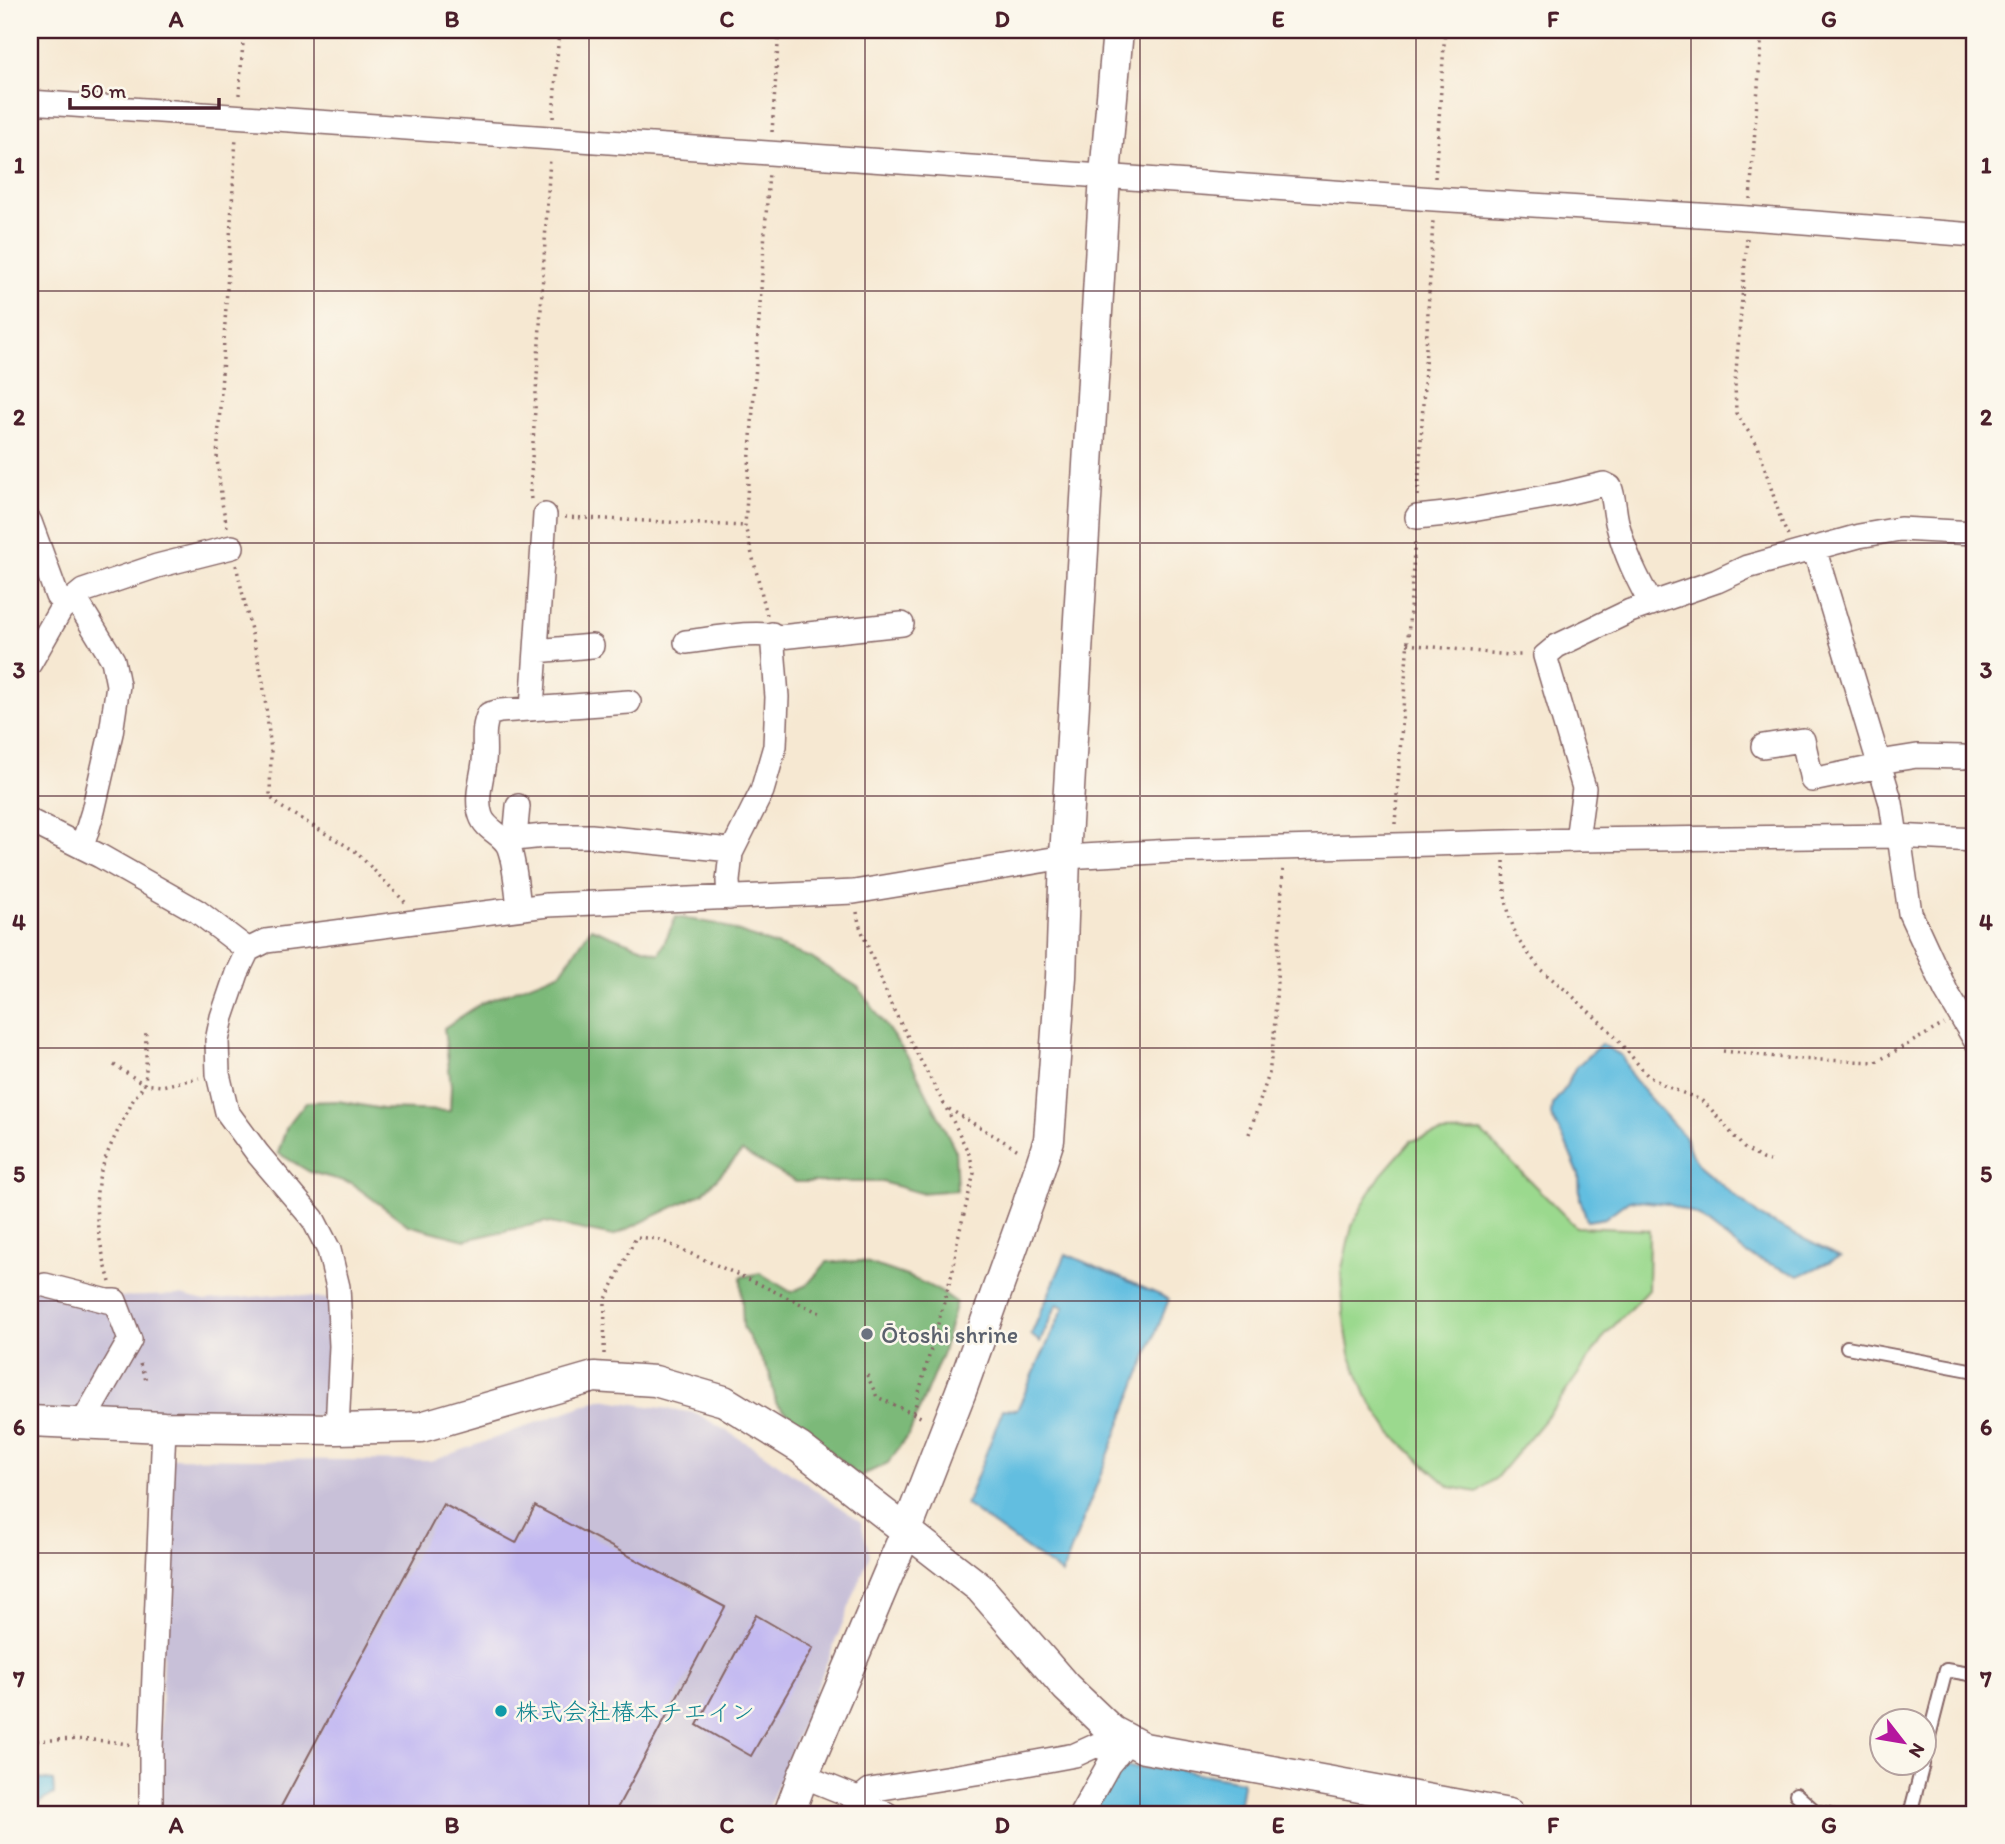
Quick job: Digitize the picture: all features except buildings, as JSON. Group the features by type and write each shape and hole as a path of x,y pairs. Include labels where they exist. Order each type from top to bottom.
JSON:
{"street":[{"path":"789,1814 946,1429 1049,1140 1061,977 1065,856 1105,176 1118,30"},
{"path":"30,102 1975,234"},
{"path":"1417,517 1467,511 1604,484 1611,487 1617,523 1627,555 1651,604"},
{"path":"532,709 545,515"},
{"path":"30,522 57,596 70,601 113,660 118,685 111,733 82,847"},
{"path":"1577,840 1584,788 1545,656 1569,640 1630,611 1717,581 1747,567 1859,536 1900,529 1975,533"},
{"path":"30,663 61,609 83,592 157,565 232,547"},
{"path":"1805,551 1880,764 1891,803 1910,912 1946,991 1975,1040"},
{"path":"686,642 772,634 780,637 902,624"},
{"path":"729,898 731,853 762,791 775,746 777,697 772,634"},
{"path":"536,651 592,646"},
{"path":"629,702 489,713 484,725 484,761 479,782 481,818 490,830 510,839 591,835 721,849 731,853"},
{"path":"1763,746 1803,740 1812,780 1917,756 1963,757"},
{"path":"518,806 510,849 519,908"},
{"path":"30,821 197,911 248,950"},
{"path":"337,1429 341,1346 338,1287 330,1250 313,1219 258,1154 227,1112 218,1074 217,1041 237,973 248,950 266,941 547,905 854,892 1065,856 1501,841 1897,836 1975,840"},
{"path":"46,1285 116,1301 130,1340 87,1415 88,1424"},
{"path":"30,1422 164,1427 421,1427 594,1377 655,1381 724,1401 800,1448 980,1588 1066,1687 1112,1731 1123,1748"},
{"path":"151,1814 151,1749 164,1427"},
{"path":"859,1799 870,1790 1074,1755 1097,1745 1144,1748 1509,1814"},
{"path":"1081,1814 1109,1765 1123,1748"},
{"path":"803,1776 859,1799 887,1814"}],"lane":[{"path":"1847,1348 1975,1371"},
{"path":"1936,1708 1946,1670 1975,1675"},
{"path":"1910,1814 1919,1778"},
{"path":"1796,1794 1815,1811 1830,1814"}],"path":[{"path":"244,30 216,458 222,503 263,682 271,750 271,797 281,807 355,851 405,902 413,922"},
{"path":"559,30 530,493 533,507 545,515 745,526"},
{"path":"772,634 745,526 779,30"},
{"path":"1434,199 1445,30"},
{"path":"1762,30 1735,383 1736,413 1758,446 1781,520 1805,551"},
{"path":"1407,644 1509,655 1545,656"},
{"path":"1501,841 1505,896 1518,940 1541,970 1611,1032 1648,1076 1701,1100 1744,1148 1773,1162"},
{"path":"1250,1134 1269,1074 1274,1036 1284,847"},
{"path":"854,892 859,924 892,1007 947,1108 970,1156 974,1173 957,1242 954,1266 913,1414"},
{"path":"1723,1051 1795,1059 1876,1062 1960,1015"},
{"path":"116,1301 101,1248 96,1199 102,1168 134,1098 144,1084 146,1030"},
{"path":"114,1065 144,1084 162,1086 218,1074"},
{"path":"947,1108 1027,1156 1042,1161"},
{"path":"603,1377 605,1301 636,1237 658,1239 820,1313"},
{"path":"867,1375 877,1397 946,1429"},
{"path":"30,1741 74,1739 115,1742 151,1749"}],"shaded area":[{"path":"30,1273 112,1297 181,1295 205,1301 285,1294 338,1300 326,1416 30,1411"},
{"path":"601,1399 696,1413 757,1449 861,1522 870,1555 766,1814 159,1814 167,1458 432,1461"}],"green space":[{"path":"676,917 717,924 811,958 858,987 910,1060 955,1149 957,1190 920,1193 882,1182 796,1182 742,1152 703,1193 613,1236 545,1222 465,1240 408,1225 351,1183 310,1172 278,1153 287,1126 306,1102 338,1101 382,1109 450,1111 451,1086 444,1028 482,1003 561,972 591,928 659,954"},
{"path":"1481,1132 1576,1227 1649,1230 1648,1290 1607,1333 1555,1407 1496,1478 1477,1492 1450,1487 1391,1433 1366,1395 1350,1354 1343,1312 1341,1272 1352,1226 1366,1199 1381,1175 1411,1141 1442,1133"},
{"path":"862,1261 922,1283 956,1302 943,1352 910,1432 888,1463 859,1477 776,1403 770,1374 743,1327 741,1277 760,1273 791,1292 807,1285 827,1262"}],"water":[{"path":"1601,1044 1622,1056 1630,1073 1645,1093 1685,1137 1701,1168 1762,1218 1840,1257 1799,1276 1748,1255 1697,1215 1668,1204 1629,1200 1605,1218 1587,1221 1580,1199 1579,1175 1551,1116 1552,1105 1564,1090 1575,1068"},
{"path":"1066,1254 1169,1299 1062,1574 966,1505 1003,1409 1017,1410 1064,1307 1057,1304 1040,1342 1031,1335"},
{"path":"1126,1767 1179,1770 1242,1781 1238,1814 1089,1814 1116,1772"},
{"path":"30,1778 53,1781 54,1794 30,1808"}],"place":[{"name":"Ōtoshi shrine","path":"867,1334"},
{"name":"株式会社椿本チエイン","path":"501,1711"}]}
